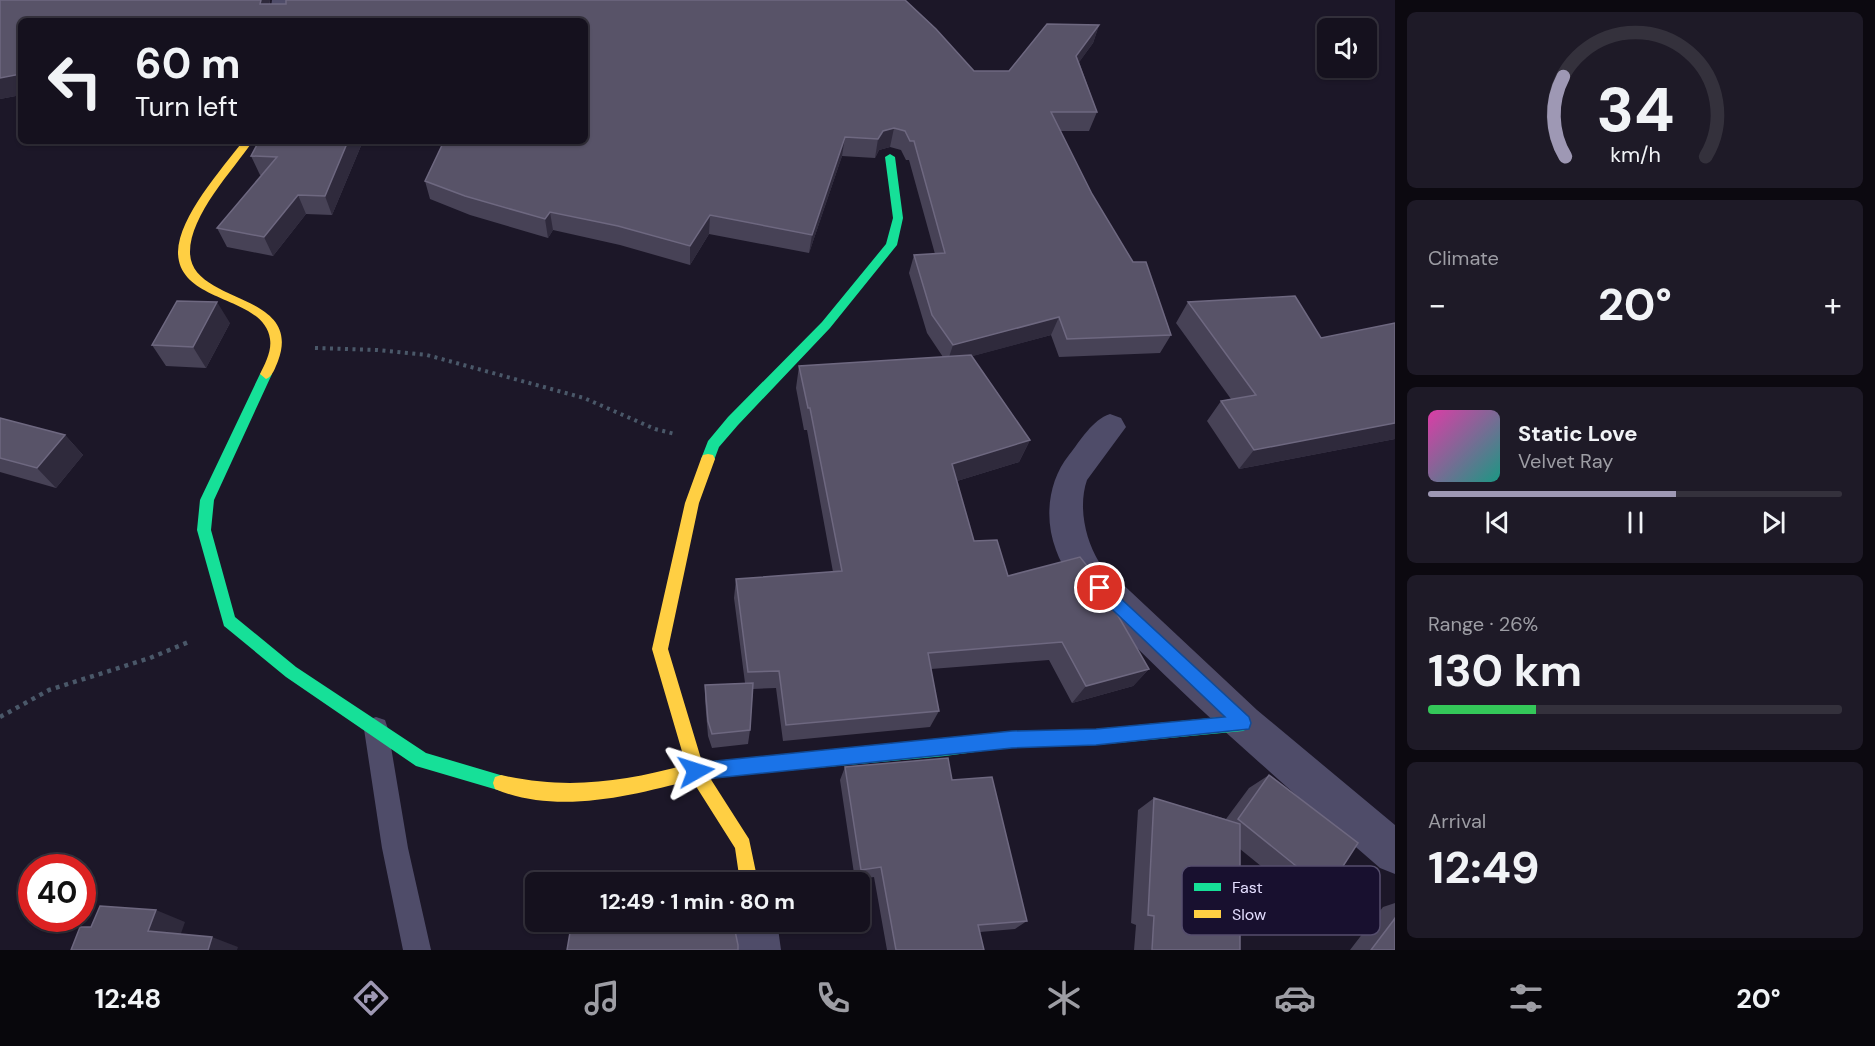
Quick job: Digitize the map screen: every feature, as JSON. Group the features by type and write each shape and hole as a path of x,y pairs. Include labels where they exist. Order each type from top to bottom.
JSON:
{"street":[{"path":"280,18 283,0"},
{"path":"246,144 187,236 184,250 185,265 192,277 269,320 276,337 275,351 261,388 207,500 204,530 214,573 229,621 291,672 422,760 523,789 591,794 644,785 696,771 1012,740 1096,737 1243,723"},
{"path":"747,872 743,845 696,771 660,649 692,503 713,445 733,421 826,325 891,245 898,218 890,157"},
{"path":"1110,427 1073,474 1067,490 1068,532 1073,550 1086,573 1243,723 1395,853"},
{"path":"756,932 759,950"}],"lane":[{"path":"376,729 395,848 417,950"}],"path":[{"path":"275,351 320,348 427,356 584,398 655,429 713,445"},
{"path":"0,717 49,690 187,644 229,621"}],"building":[{"path":"0,0 261,0 260,4 286,4 286,0 905,0 936,29 974,71 1009,71 1047,24 1099,25 1076,56 1097,112 1051,112 1092,194 1133,262 1146,262 1171,335 1067,339 1059,317 953,345 932,315 914,255 945,253 914,141 910,141 905,131 894,128 883,131 878,139 845,137 812,235 710,215 690,246 618,226 550,212 545,219 465,196 425,181 443,144 588,144 588,18 18,18 18,75 0,78"},
{"path":"257,144 347,144 325,196 298,195 264,237 217,228 277,157 251,156"},
{"path":"1295,296 1321,338 1395,323 1395,423 1254,450 1221,401 1256,395 1188,302"},
{"path":"177,301 217,302 193,347 152,345"},
{"path":"971,355 1030,440 952,464 974,541 997,540 1008,576 1080,557 1095,576 1149,669 1086,686 1062,642 928,653 939,711 786,725 779,671 748,672 736,579 842,571 810,408 808,408 799,366"},
{"path":"0,418 65,435 37,468 0,458"},
{"path":"753,683 750,730 712,734 708,721 705,685"},
{"path":"948,758 952,780 992,777 1027,921 978,925 984,950 896,950 881,867 861,870 845,767"},
{"path":"1269,775 1358,843 1343,866 1296,866 1238,819"},
{"path":"1154,798 1240,824 1240,866 1182,866 1182,935 1240,935 1240,950 1152,950 1154,916 1148,915"},
{"path":"100,906 156,910 148,931 212,937 208,950 71,950 78,932 96,932 96,915"},
{"path":"1395,918 1395,950 1371,950 1393,921"},
{"path":"570,932 735,932 738,945 738,950 567,950"}],"traffic: fast":[{"path":"708,459 713,445 733,421 826,325 891,245 898,218 890,157"},
{"path":"266,374 207,500 204,530 229,621 291,672 422,760 501,783"},
{"path":"794,762 945,748 1012,739 1096,737 1243,723"}],"traffic: slow":[{"path":"246,144 200,209 192,224 184,252 187,267 197,279 211,289 260,313 271,324 276,343 266,374"},
{"path":"708,459 692,503 660,649 696,771 794,762"},
{"path":"501,783 527,789 576,793 623,788 696,771 743,845 747,872"}],"route":[{"path":"696,771 1012,740 1096,737 1243,723 1100,588"}]}
